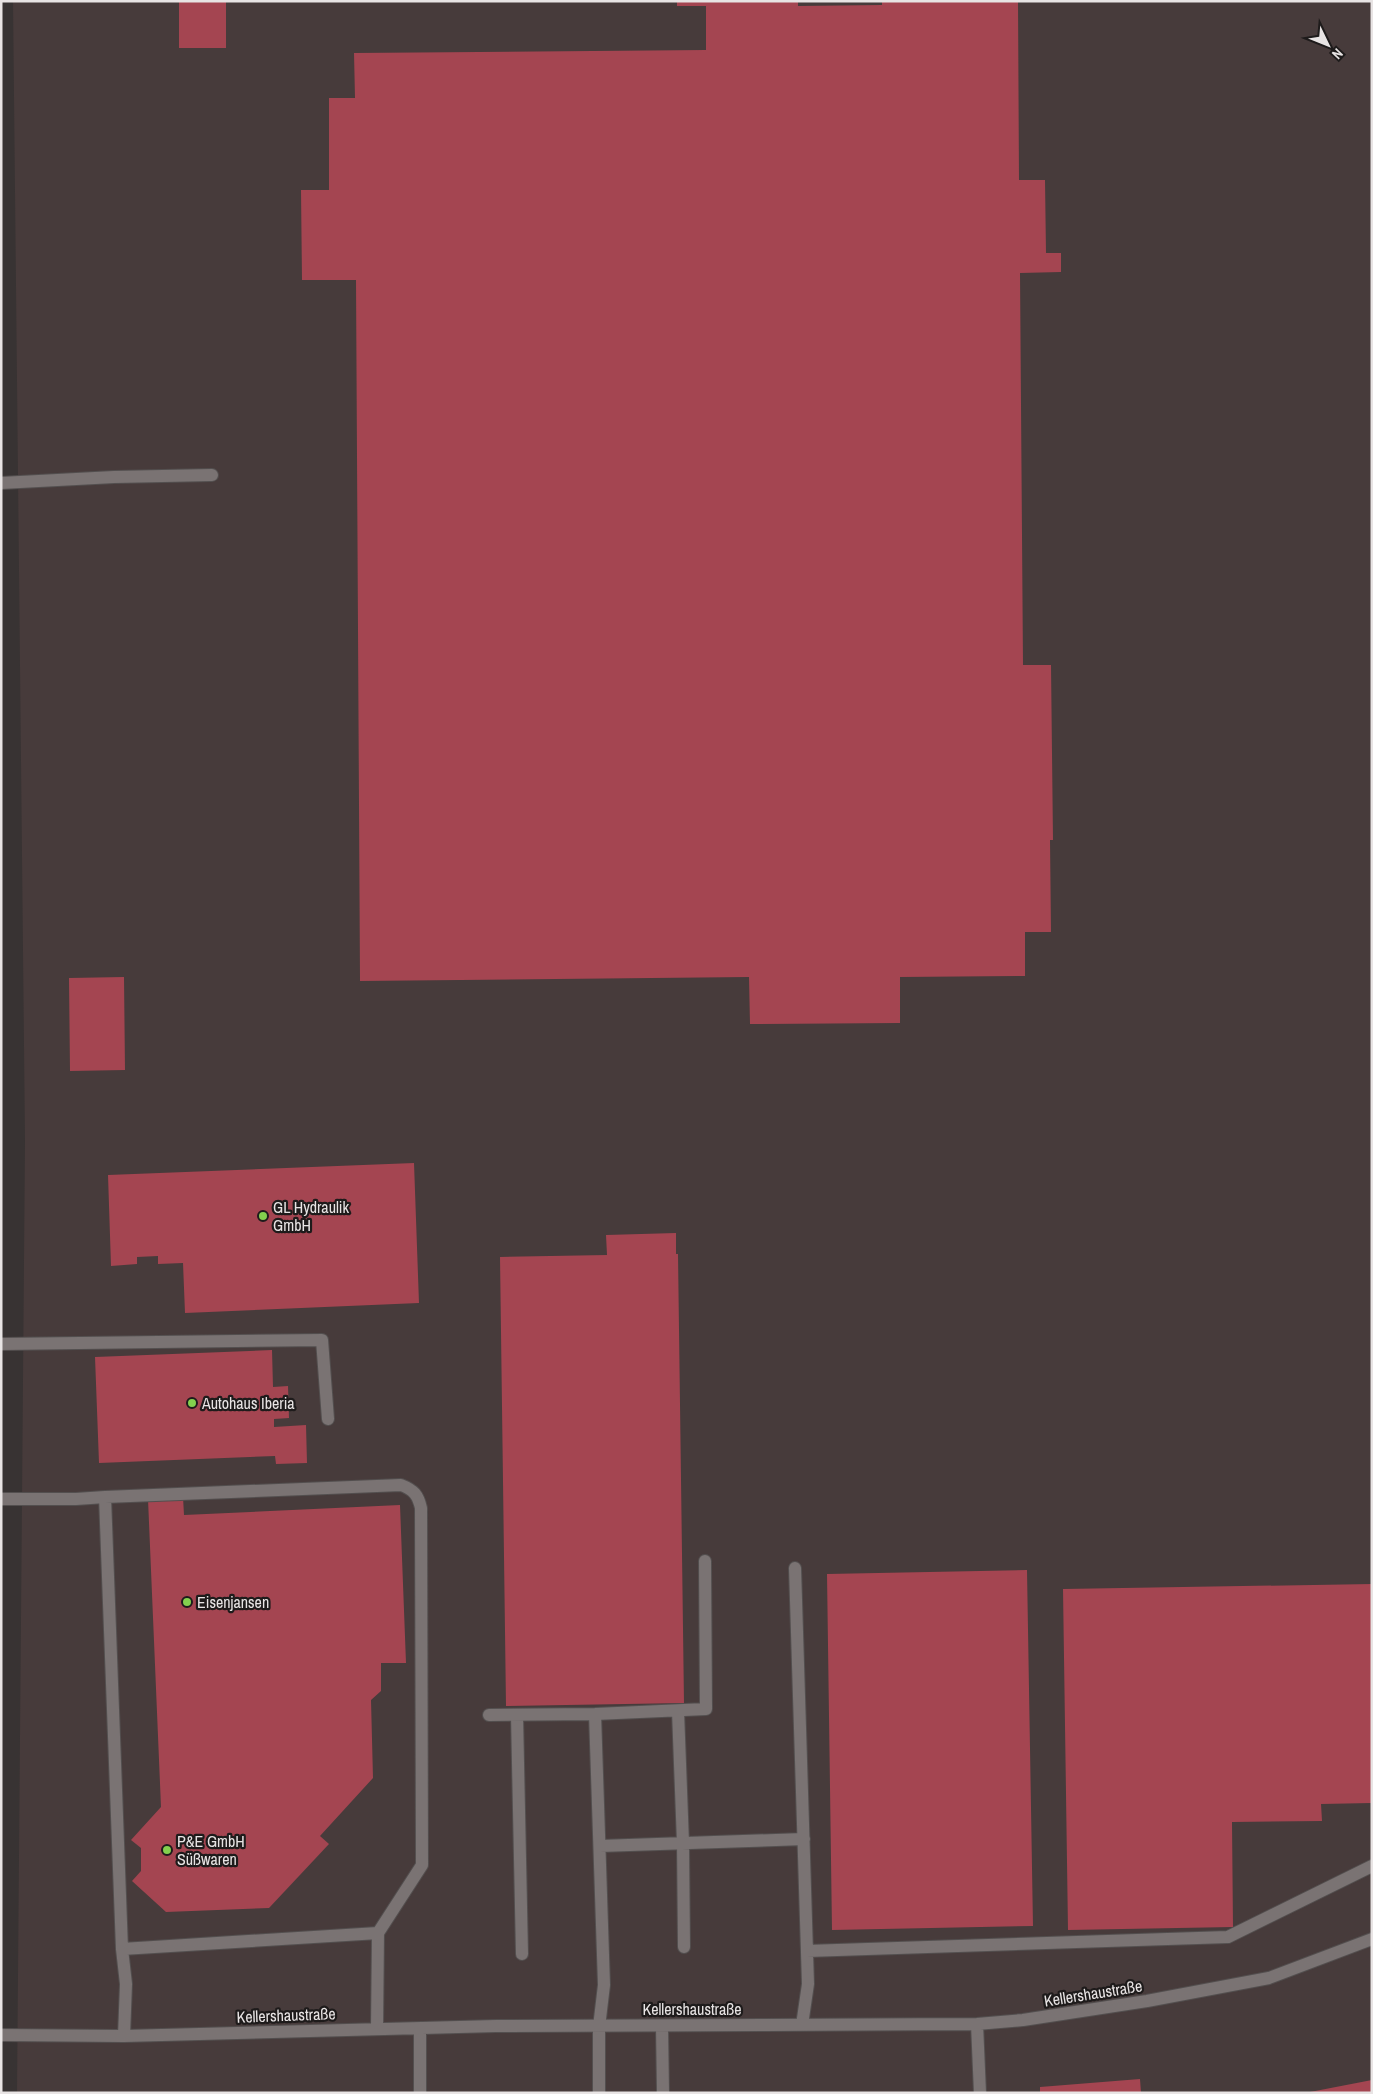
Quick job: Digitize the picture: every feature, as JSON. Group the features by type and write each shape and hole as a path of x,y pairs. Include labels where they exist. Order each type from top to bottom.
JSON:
{"street":[{"path":"1,483 212,474"},
{"path":"1,1344 322,1340 328,1419"},
{"path":"1,1500 76,1499 402,1485 411,1489 418,1496 421,1508 422,1865 378,1933 377,2029"},
{"path":"105,1497 122,1949 126,1984 124,2036"},
{"path":"489,1715 706,1710 705,1561"},
{"path":"795,1568 808,1984 802,2025"},
{"path":"678,1711 683,1843 684,1947"},
{"path":"595,1714 604,1985 599,2027 600,2093"},
{"path":"517,1715 522,1954"},
{"path":"600,1846 804,1839"},
{"path":"807,1951 1228,1936 1372,1866"},
{"path":"122,1949 378,1933"},
{"name":"Kellershaustraße","path":"1,2036 124,2036 377,2029 977,2024 1023,2020 1138,2002 1269,1978 1372,1939"},
{"path":"977,2024 980,2093"},
{"path":"662,2026 663,2093"},
{"path":"420,2029 420,2093"}],"shaded area":[{"path":"13,1 1372,1 1372,2093 17,2093 25,1141"}],"building":[{"path":"179,1 226,1 226,48 179,48"},
{"path":"677,1 798,1 798,6 882,5 882,1 1018,1 1019,180 1045,180 1046,253 1061,253 1061,272 1020,273 1023,665 1051,665 1053,840 1050,840 1051,932 1025,932 1025,976 900,977 900,1023 750,1024 749,977 360,981 356,280 302,280 301,190 329,190 329,98 355,98 354,53 706,50 706,6 677,6"},
{"path":"124,977 125,1070 70,1071 69,978"},
{"name":"GL Hydraulik GmbH","path":"414,1163 419,1303 185,1313 183,1263 158,1264 158,1256 137,1257 137,1264 111,1266 108,1175"},
{"path":"676,1233 676,1254 678,1254 684,1703 506,1706 500,1257 607,1255 606,1235"},
{"name":"Autohaus Iberia","path":"272,1350 273,1387 288,1386 289,1418 274,1419 274,1427 306,1425 307,1463 276,1464 275,1456 99,1463 95,1357"},
{"path":"183,1497 184,1515 400,1505 406,1663 381,1663 381,1691 371,1700 373,1778 320,1836 329,1844 269,1908 166,1912 132,1881 141,1871 141,1848 131,1840 161,1807 148,1499"},
{"path":"1027,1570 1033,1926 832,1930 827,1574"},
{"path":"1372,1584 1372,1803 1321,1804 1322,1821 1232,1822 1233,1927 1068,1930 1063,1589"},
{"path":"1140,2079 1141,2093 1040,2093 1040,2087"},
{"path":"1372,2080 1372,2093 1310,2093 1310,2092"}],"place":[{"name":"GL Hydraulik GmbH","path":"263,1216"},
{"name":"Autohaus Iberia","path":"192,1403"},
{"name":"Eisenjansen","path":"187,1602"},
{"name":"P&E GmbH Süßwaren","path":"167,1850"}]}
